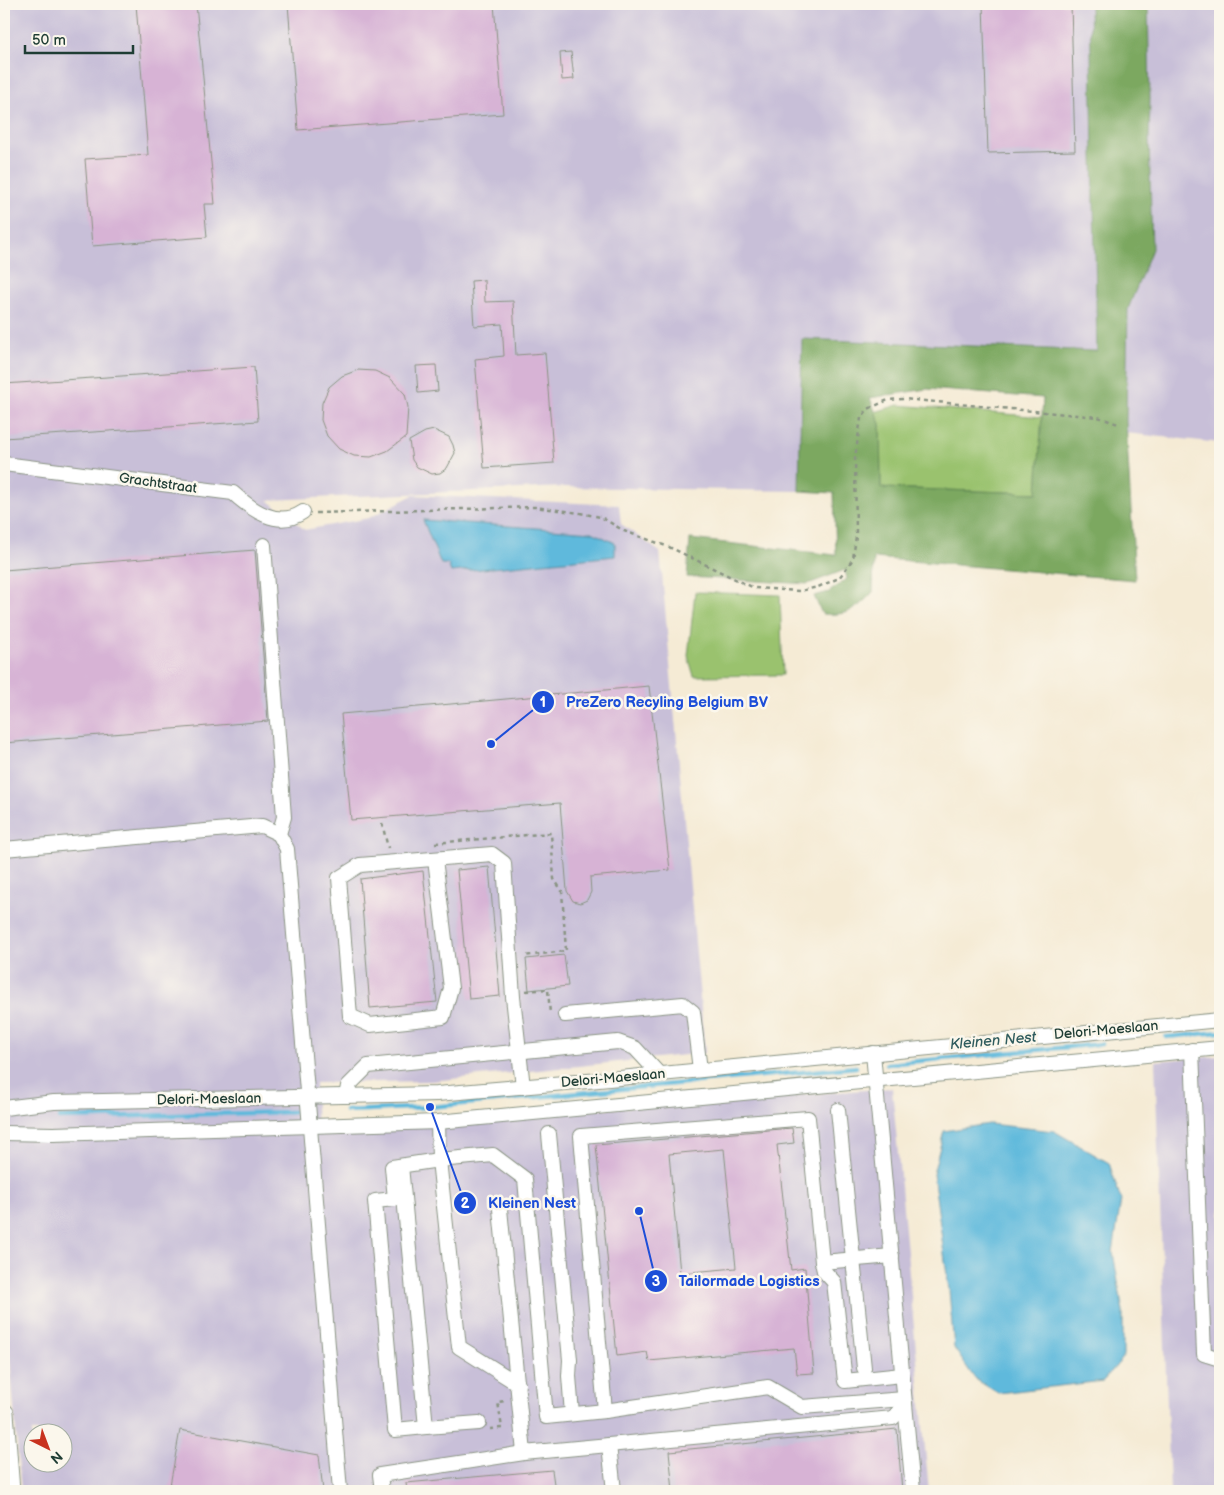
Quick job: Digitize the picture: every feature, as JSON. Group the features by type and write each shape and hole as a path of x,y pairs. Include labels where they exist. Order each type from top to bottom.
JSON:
{"main road":[{"path":"4,1412 10,1491"}],"street":[{"name":"Grachtstraat","path":"4,464 234,493 250,508 280,520 294,518 303,512"},
{"path":"264,545 284,817 279,834"},
{"path":"4,849 262,826 279,834 287,849 340,1491"},
{"path":"435,859 451,988 443,1017 370,1025 350,1016 339,878 360,866 435,859 492,854 504,863 513,998 523,1087"},
{"path":"565,1015 683,1004 693,1012 700,1070"},
{"name":"Delori-Maeslaan","path":"4,1108 54,1102 438,1094 1220,1020"},
{"path":"346,1096 348,1086 368,1066 618,1042 635,1048 659,1074"},
{"name":"Delori-Maeslaan","path":"4,1133 53,1134 438,1122 1220,1048"},
{"path":"1192,1050 1204,1354 1220,1359"},
{"path":"873,1053 913,1491"},
{"path":"838,1110 864,1368"},
{"path":"605,1411 581,1136 808,1118 822,1262 824,1271 834,1282 845,1381 902,1375"},
{"path":"438,1122 440,1165 459,1346 518,1384"},
{"path":"549,1134 570,1360 568,1376 572,1414"},
{"path":"481,1426 426,1427 396,1430 375,1201 395,1199 392,1167 440,1165 493,1155 526,1179 546,1416 605,1411 768,1388 802,1407 904,1402"},
{"path":"401,1166 426,1427"},
{"path":"500,1208 524,1453"},
{"path":"822,1262 892,1256"},
{"path":"382,1491 380,1475 524,1453 893,1418 904,1402"},
{"path":"609,1445 614,1491"}],"path":[{"path":"303,512 535,507 580,513 601,517 624,531 669,547 754,588 800,591 818,588 839,578 853,559 856,536 856,450 861,418 868,409 888,400 904,399 1098,417 1118,424"},
{"path":"481,1426 502,1428 498,1402 520,1400"}],"shaded area":[{"path":"4,4 1090,4 1097,351 802,339 799,491 565,487 268,500 305,530 369,518 413,495 619,505 621,524 660,552 705,1053 432,1081 315,1083 317,1130 892,1088 929,1491 21,1491 4,1289"},
{"path":"1149,4 1220,4 1220,443 1125,433 1128,309 1152,249 1149,140"},
{"path":"1220,1056 1220,1491 1170,1491 1155,1061"}],"green space":[{"path":"1090,4 1148,4 1152,249 1128,309 1126,421 1135,580 874,558 873,592 862,603 845,613 822,614 814,596 829,592 847,579 845,570 808,584 687,577 690,539 836,555 834,493 799,491 802,339 1097,351","holes":["927,389 1043,398 1037,493 881,488 880,424 870,398"]},
{"path":"898,405 1042,417 1037,493 881,488 880,424 875,412"},
{"path":"695,592 780,595 783,675 694,676 688,656"}],"water":[{"path":"423,520 592,532 615,543 615,556 451,572 448,564 441,564"},
{"path":"989,1124 1054,1131 1109,1163 1121,1200 1113,1252 1123,1312 1123,1358 1103,1381 998,1393 975,1379 954,1348 949,1290 933,1174 944,1131"}],"building":[{"path":"136,4 196,4 215,204 204,204 207,237 92,246 85,159 148,155"},
{"path":"288,4 494,4 503,114 298,130"},
{"path":"983,4 1071,4 1075,151 988,153"},
{"path":"571,52 574,79 562,80 560,53"},
{"path":"484,280 485,302 513,301 516,355 545,353 554,463 484,468 475,359 504,356 502,324 474,326 471,281"},
{"path":"436,365 438,391 418,393 416,366"},
{"path":"254,367 258,421 4,438 4,384"},
{"path":"358,370 375,371 390,378 405,394 408,407 406,437 387,451 371,457 354,456 339,449 327,436 321,420 322,403 329,387 342,376"},
{"path":"434,430 449,437 455,453 447,468 440,473 432,474 417,467 412,460 409,441 425,432"},
{"path":"255,550 268,721 4,743 4,570"},
{"path":"649,686 670,870 590,877 591,892 587,900 580,903 573,901 567,891 560,803 351,820 341,714"},
{"path":"489,867 500,996 469,999 457,870"},
{"path":"423,871 437,1002 370,1008 360,879"},
{"path":"564,955 568,986 529,990 526,959"},
{"path":"792,1128 794,1143 777,1145 791,1270 805,1268 814,1373 797,1374 794,1348 649,1361 647,1352 617,1356 596,1145","holes":["724,1149 736,1268 680,1273 669,1154"]},
{"path":"897,1429 902,1491 673,1491 669,1451"},
{"path":"180,1430 319,1455 323,1491 169,1491"},
{"path":"552,1470 555,1491 407,1491 406,1483"}],"waterway":[{"name":"Kleinen Nest","path":"1166,1037 1220,1032"},
{"name":"Kleinen Nest","path":"887,1064 1101,1044"},
{"name":"Kleinen Nest","path":"346,1111 430,1107 856,1067"},
{"name":"Kleinen Nest","path":"59,1118 293,1112"}],"place":[{"name":"PreZero Recyling Belgium BV","path":"491,744"},
{"name":"Kleinen Nest","path":"430,1107"},
{"name":"Tailormade Logistics","path":"639,1211"}]}
